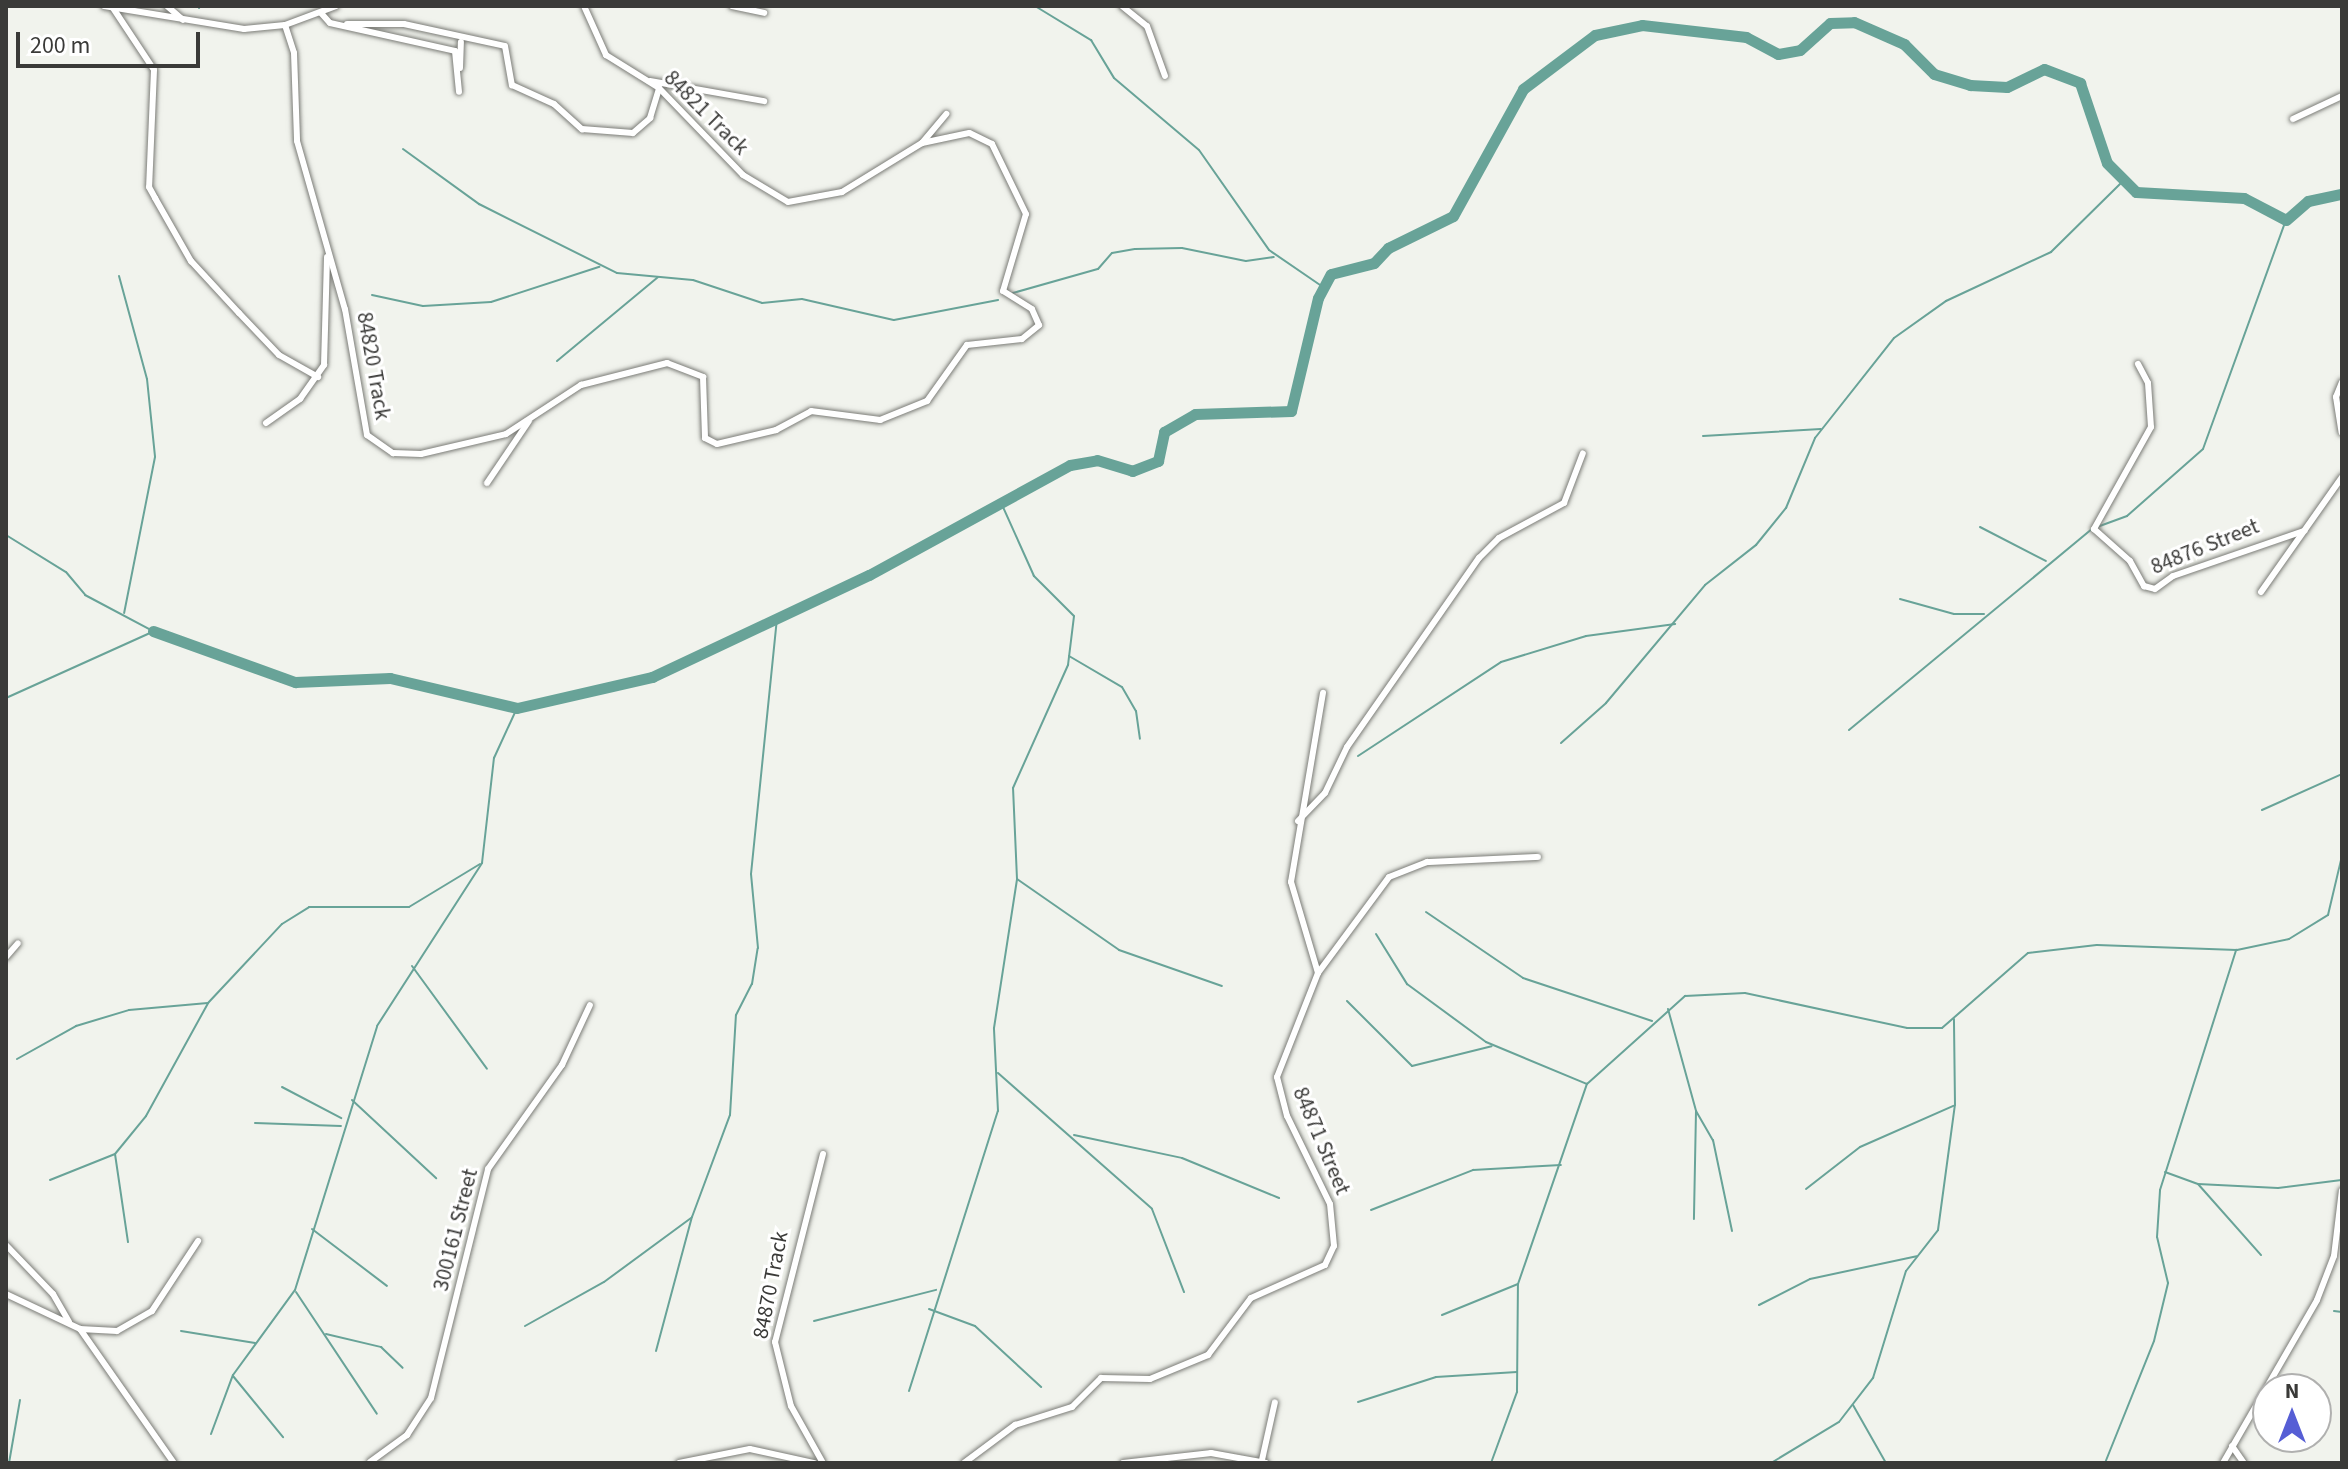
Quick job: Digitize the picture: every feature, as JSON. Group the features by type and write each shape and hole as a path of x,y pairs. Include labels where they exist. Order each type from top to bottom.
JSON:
{"street":[{"path":"104,6 244,29 285,25 336,6"},
{"path":"167,6 183,20"},
{"name":"84821 Track","path":"584,6 606,55 659,88 743,175 788,202 830,198 922,143 946,114"},
{"path":"732,6 764,13"},
{"path":"1122,6 1147,26 1165,76"},
{"path":"113,8 154,70 149,187 155,198 191,261 279,355 318,377"},
{"path":"321,13 347,24 449,48 460,68"},
{"path":"347,24 404,24 459,41 505,46 507,80 576,127 624,136 650,118 659,88"},
{"name":"84820 Track","path":"285,25 294,53 297,141 371,442 421,454 495,438 529,421 597,378 667,363 703,377 705,438 717,444 776,430 811,411 891,419 941,389 967,345 1022,339 1039,325 1032,309 1003,291 1027,222 992,144 969,133 922,143"},
{"path":"459,41 465,50 460,68 459,92"},
{"path":"650,81 764,101"},
{"path":"2293,119 2342,96"},
{"path":"266,423 318,377 326,355 327,253"},
{"name":"84876 Street","path":"2138,364 2148,383 2151,427 2094,529 2124,554 2144,586 2155,589 2173,576 2304,531"},
{"path":"2342,382 2336,397 2342,433"},
{"path":"487,483 529,421"},
{"path":"1298,821 1325,793 1347,747 1479,558 1499,538 1564,503 1583,453"},
{"path":"2261,592 2342,477"},
{"path":"1318,973 1292,897 1298,821 1323,693"},
{"name":"84871 Street","path":"964,1463 1015,1425 1072,1407 1101,1378 1150,1379 1208,1355 1251,1298 1317,1273 1333,1254 1330,1204 1287,1116 1277,1077 1318,973 1389,877 1427,862 1538,857"},
{"path":"6,957 18,943"},
{"name":"300161 Street","path":"369,1463 407,1435 431,1398 488,1169 562,1065 590,1005"},
{"name":"84870 Track","path":"822,1463 791,1406 775,1342 823,1154"},
{"path":"2223,1463 2317,1300 2334,1256 2342,1190"},
{"path":"80,1329 117,1331 152,1311 198,1241"},
{"path":"6,1245 53,1294 69,1322"},
{"path":"6,1294 80,1329 174,1463"},
{"path":"1123,1463 1185,1453 1264,1462 1275,1402"},
{"path":"2232,1446 2244,1463"},
{"path":"679,1463 750,1449 814,1463"},
{"path":"822,1463 832,1463"}],"waterway":[{"path":"1035,6 1091,40 1114,78 1199,150 1269,250 1323,287"},
{"path":"153,631 295,682 390,678 517,708 652,677 869,575 1070,465 1097,460 1132,471 1158,461 1164,432 1195,414 1291,411 1318,298 1331,274 1374,263 1388,248 1453,216 1523,89 1595,35 1642,25 1746,37 1778,54 1800,50 1830,23 1854,22 1904,44 1934,74 1970,85 2007,87 2044,69 2080,83 2107,163 2136,192 2244,198 2286,220 2308,201 2342,194"},
{"path":"403,149 479,204 617,273 693,280 762,303 802,299 894,320 998,300"},
{"path":"1561,743 1606,703 1705,585 1756,545 1786,508 1815,438 1894,338 1946,301 2051,252 2121,183"},
{"path":"2097,527 2127,516 2203,449 2286,220"},
{"path":"1013,293 1098,269 1112,253 1135,249 1182,248 1246,261 1274,257"},
{"path":"372,295 423,306 491,302 599,267"},
{"path":"119,276 147,379 155,457 124,613"},
{"path":"557,361 658,277"},
{"path":"1703,436 1821,429"},
{"path":"909,1391 998,1111 994,1028 1017,879 1013,788 1068,665 1074,616 1034,576 1003,507"},
{"path":"1980,527 2046,561"},
{"path":"1849,730 2091,530"},
{"path":"6,535 66,572 85,595 153,631"},
{"path":"1900,599 1954,614 1984,614"},
{"path":"656,1351 692,1217 730,1115 736,1015 752,984 758,948 751,874 777,619"},
{"path":"1358,756 1501,662 1586,636 1675,624"},
{"path":"6,698 150,633"},
{"path":"1069,656 1122,687 1136,711 1140,739"},
{"path":"211,1434 233,1375 295,1290 377,1026 482,863 494,758 517,708"},
{"path":"2262,810 2342,774"},
{"path":"1491,1463 1517,1392 1518,1284 1587,1084 1685,996 1745,993 1907,1028 1942,1028 2028,953 2097,945 2237,950 2289,939 2328,915 2342,856"},
{"path":"50,1180 115,1154 146,1116 208,1003 282,924 309,907 409,907 480,864"},
{"path":"1017,879 1119,950 1222,986"},
{"path":"1426,912 1523,978 1652,1021"},
{"path":"1376,934 1407,984 1486,1042 1587,1084"},
{"path":"2105,1463 2154,1341 2168,1283 2157,1237 2160,1190 2236,950"},
{"path":"412,966 487,1069"},
{"path":"1347,1001 1412,1066 1492,1046"},
{"path":"17,1059 76,1026 129,1010 208,1003"},
{"path":"1668,1009 1696,1111 1694,1219"},
{"path":"1771,1463 1839,1422 1873,1378 1906,1271 1938,1230 1955,1105 1954,1019"},
{"path":"998,1073 1152,1209 1184,1292"},
{"path":"282,1087 341,1118"},
{"path":"352,1100 436,1178"},
{"path":"1806,1189 1860,1147 1953,1106"},
{"path":"1696,1111 1713,1140 1732,1231"},
{"path":"255,1123 341,1126"},
{"path":"1074,1135 1182,1158 1279,1198"},
{"path":"115,1154 128,1242"},
{"path":"1371,1210 1473,1170 1561,1165"},
{"path":"2165,1172 2198,1184 2261,1255"},
{"path":"2198,1184 2278,1188 2342,1180"},
{"path":"525,1326 604,1282 691,1218"},
{"path":"312,1229 387,1286"},
{"path":"1759,1305 1810,1279 1917,1256"},
{"path":"1442,1315 1518,1284"},
{"path":"814,1321 936,1290"},
{"path":"296,1292 377,1414"},
{"path":"929,1309 975,1326 1041,1387"},
{"path":"2334,1311 2342,1312"},
{"path":"181,1331 255,1343"},
{"path":"326,1334 381,1347 403,1368"},
{"path":"1358,1402 1436,1377 1517,1372"},
{"path":"233,1376 283,1437"},
{"path":"9,1463 20,1400"},
{"path":"1853,1405 1886,1463"}]}
